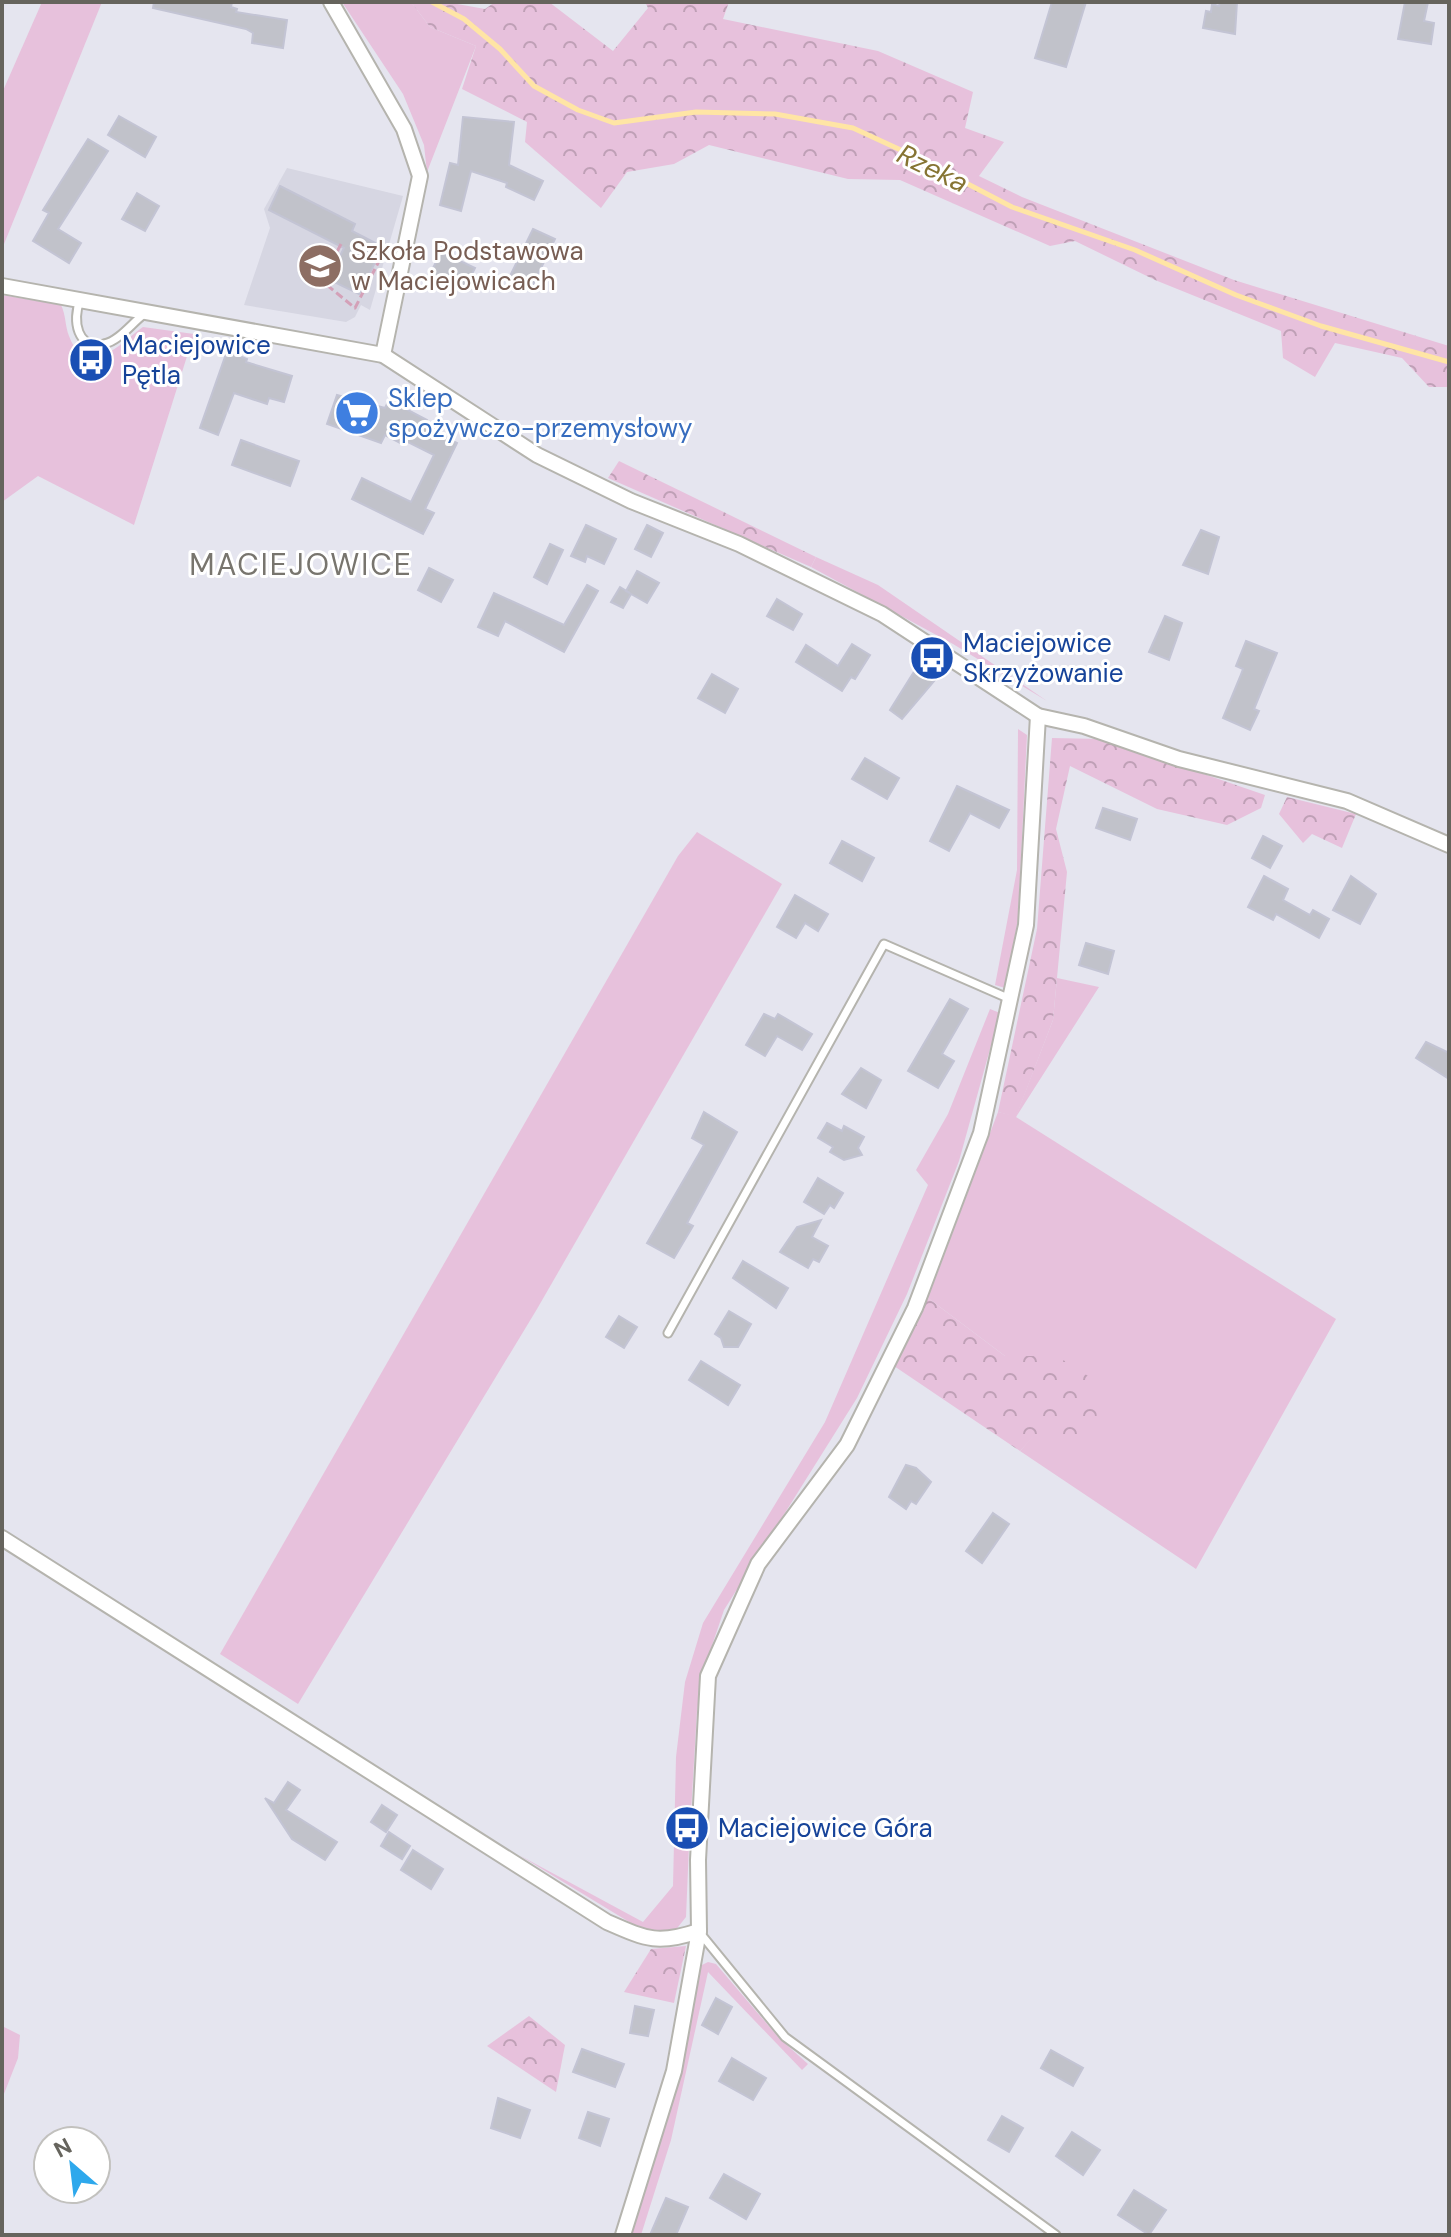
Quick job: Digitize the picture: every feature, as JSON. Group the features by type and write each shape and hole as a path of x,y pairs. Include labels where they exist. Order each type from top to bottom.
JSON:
{"street":[{"path":"331,2 393,106 420,176 383,355"},
{"path":"2,286 383,355 537,455 631,501 739,544 882,614 1038,716 1084,726 1179,759 1347,801 1449,845"},
{"path":"623,2235 674,2071 699,1931 698,1860 708,1676 758,1564 847,1445 915,1308 981,1133 1026,925 1038,716"},
{"path":"2,1538 607,1922 650,1940 669,1941 699,1931"}],"lane":[{"path":"80,301 74,315 75,326 83,339 94,345 106,344 146,312"},
{"path":"668,1333 884,944 1010,999"},
{"path":"699,1931 785,2037 1056,2235"}],"path":[{"path":"341,244 322,281 355,308 380,259"}],"shaded area":[{"name":"Szkoła Podstawowa w Maciejowicach","path":"287,168 403,196 370,310 361,305 355,317 346,322 244,305 270,228 264,209"}],"green space":[{"path":"42,2 102,2 2,249 2,93"},
{"path":"342,2 411,2 430,27 476,46 427,172 424,145 403,94"},
{"path":"411,2 446,2 485,9 495,2 549,2 613,51 648,8 645,2 729,2 723,19 878,51 973,92 965,128 1004,142 979,176 1022,197 1234,280 1449,346 1449,387 1429,387 1402,358 1335,343 1315,377 1283,358 1281,331 1155,280 1075,241 1050,246 900,180 848,179 709,145 674,164 627,172 601,208 525,142 527,122 462,89 476,46 430,27"},
{"path":"2,295 61,305 69,336 76,350 85,357 104,355 143,327 194,334 134,525 38,476 2,502"},
{"path":"619,461 816,557 811,567 608,478"},
{"path":"816,557 878,585 1047,701 953,644 811,567"},
{"path":"1018,729 1027,735 1018,919 1005,988 995,985 1017,870"},
{"path":"1052,738 1102,739 1265,795 1261,808 1227,825 1157,809 1070,766 1056,829 1067,872 1053,1020 1016,1117 998,1112 1037,929"},
{"path":"1287,797 1356,814 1342,848 1312,834 1303,843 1279,814"},
{"path":"697,832 782,884 537,1309 298,1704 220,1654 678,856"},
{"path":"1057,978 1099,987 1016,1117 1336,1319 1196,1569 1020,1451 1035,1434 1057,1356 1005,1356 928,1298 998,1112 1016,1116 1053,1020"},
{"path":"990,1009 1000,1013 959,1161 907,1294 857,1398 724,1610 705,1666 697,1710 691,1812 686,1812 685,1843 689,1845 686,1917 674,1932 644,1931 519,1855 643,1922 673,1886 676,1757 685,1682 703,1623 825,1422 928,1185 916,1170 948,1114"},
{"path":"928,1298 1005,1356 1057,1356 1099,1383 1096,1426 1068,1451 1036,1434 1020,1451 894,1366"},
{"path":"686,1946 674,2003 624,1992 651,1949"},
{"path":"708,1962 716,1964 779,2038 808,2064 802,2070 708,1972 671,2140 641,2235 629,2235 700,1966"},
{"path":"529,2016 565,2045 556,2092 487,2046"},
{"path":"2,2026 20,2035 18,2058 2,2099"}],"building":[{"path":"154,2 232,2 231,7 237,9 236,12 287,20 283,48 252,43 253,33 246,29 153,8"},
{"path":"1052,2 1086,2 1066,67 1035,58"},
{"path":"1220,2 1237,2 1235,34 1203,28 1206,11 1211,12 1212,4 1219,6"},
{"path":"1405,2 1428,2 1424,21 1434,23 1431,44 1398,39"},
{"path":"119,116 156,137 145,157 108,135"},
{"path":"463,117 514,122 509,165 543,181 534,200 506,187 507,183 471,171 461,211 440,205 450,163 458,165"},
{"path":"88,139 108,151 58,229 81,243 69,263 33,241 49,213 43,210"},
{"path":"280,186 355,224 352,231 383,247 359,294 328,279 344,248 269,210"},
{"path":"137,193 159,206 145,231 122,219"},
{"path":"533,229 555,239 532,287 510,276"},
{"path":"441,252 475,268 464,290 430,274"},
{"path":"227,351 247,359 246,362 292,376 284,402 269,398 267,404 234,393 218,435 200,428"},
{"path":"337,395 385,408 389,400 427,420 424,427 457,443 425,509 434,513 423,534 352,499 362,478 411,502 434,455 402,439 400,443 385,435 381,443 327,424"},
{"path":"241,440 299,461 290,486 232,465"},
{"path":"586,525 616,539 604,564 587,556 585,562 571,556"},
{"path":"647,525 663,533 651,557 635,549"},
{"path":"1201,530 1219,537 1208,574 1183,565"},
{"path":"550,544 563,550 547,584 534,577"},
{"path":"429,568 453,580 441,602 418,590"},
{"path":"637,571 659,583 647,603 631,594 623,608 611,602 620,587 626,591"},
{"path":"587,585 598,591 564,652 505,621 498,636 478,627 494,593 564,625"},
{"path":"777,599 802,614 793,630 767,616"},
{"path":"1165,616 1182,623 1169,660 1149,652"},
{"path":"1246,641 1277,653 1254,709 1259,711 1250,730 1223,718 1243,669 1236,666"},
{"path":"852,644 870,655 855,679 851,677 842,691 796,662 806,645 838,666"},
{"path":"917,667 935,680 902,719 890,710"},
{"path":"712,674 738,689 725,713 698,698"},
{"path":"865,758 899,778 887,799 852,779"},
{"path":"957,786 1009,810 999,828 970,813 949,851 930,841"},
{"path":"1103,808 1137,819 1130,840 1096,828"},
{"path":"1263,836 1282,846 1270,868 1252,858"},
{"path":"842,841 874,858 862,881 830,863"},
{"path":"1264,876 1288,889 1283,900 1310,915 1313,910 1329,919 1319,938 1276,914 1273,920 1248,907"},
{"path":"1351,876 1376,894 1360,924 1333,910"},
{"path":"795,895 828,914 818,931 805,923 796,938 777,927"},
{"path":"1086,943 1114,951 1108,974 1079,965"},
{"path":"950,999 968,1009 942,1054 954,1061 938,1088 908,1071"},
{"path":"764,1014 775,1019 778,1014 812,1034 802,1050 777,1036 765,1056 746,1045"},
{"path":"1426,1042 1449,1053 1449,1079 1416,1058"},
{"path":"861,1068 881,1080 866,1108 842,1094"},
{"path":"704,1112 737,1132 687,1223 693,1226 674,1258 647,1243 704,1145 692,1138"},
{"path":"827,1123 842,1131 844,1126 864,1137 858,1148 862,1155 844,1160 830,1152 833,1147 818,1138"},
{"path":"818,1178 843,1193 834,1208 830,1205 824,1214 804,1202"},
{"path":"821,1220 812,1237 828,1246 819,1262 813,1259 808,1268 780,1252 797,1227"},
{"path":"743,1261 788,1288 776,1308 733,1278"},
{"path":"729,1311 751,1324 738,1347 724,1347 721,1338 715,1334"},
{"path":"619,1316 637,1327 624,1348 606,1337"},
{"path":"701,1361 740,1385 728,1405 689,1380"},
{"path":"906,1465 916,1468 931,1482 916,1504 911,1501 906,1509 889,1497"},
{"path":"993,1513 1009,1524 982,1563 966,1551"},
{"path":"288,1782 300,1790 286,1810 337,1842 325,1860 292,1839 265,1798 274,1803"},
{"path":"382,1805 397,1815 386,1832 371,1822"},
{"path":"389,1832 410,1846 402,1859 381,1846"},
{"path":"413,1850 443,1869 431,1889 401,1870"},
{"path":"716,1998 732,2007 718,2034 702,2025"},
{"path":"635,2006 654,2010 648,2036 630,2033"},
{"path":"582,2049 624,2064 615,2087 573,2072"},
{"path":"1051,2050 1083,2068 1073,2086 1041,2068"},
{"path":"732,2058 766,2078 753,2100 719,2081"},
{"path":"498,2098 530,2110 520,2138 491,2128"},
{"path":"588,2112 609,2119 600,2146 579,2138"},
{"path":"1002,2116 1023,2128 1009,2152 988,2140"},
{"path":"1072,2132 1100,2150 1083,2175 1056,2156"},
{"path":"724,2174 760,2194 746,2219 710,2198"},
{"path":"1134,2190 1166,2210 1149,2235 1118,2215"},
{"path":"666,2198 688,2207 676,2235 650,2235"}],"waterway":[{"name":"Rzeka","path":"432,2 464,19 500,49 534,86 578,110 614,123 696,112 775,114 853,128 1012,207 1135,250 1236,295 1321,326 1449,362"}],"place":[{"name":"Szkoła Podstawowa w Maciejowicach","path":"320,266"},
{"name":"Maciejowice Pętla","path":"91,360"},
{"name":"Sklep spożywczo-przemysłowy","path":"357,413"},
{"name":"Maciejowice Skrzyżowanie","path":"932,658"},
{"name":"Maciejowice Góra","path":"687,1828"}],"district":[{"name":"MACIEJOWICE","path":"301,565"}]}
